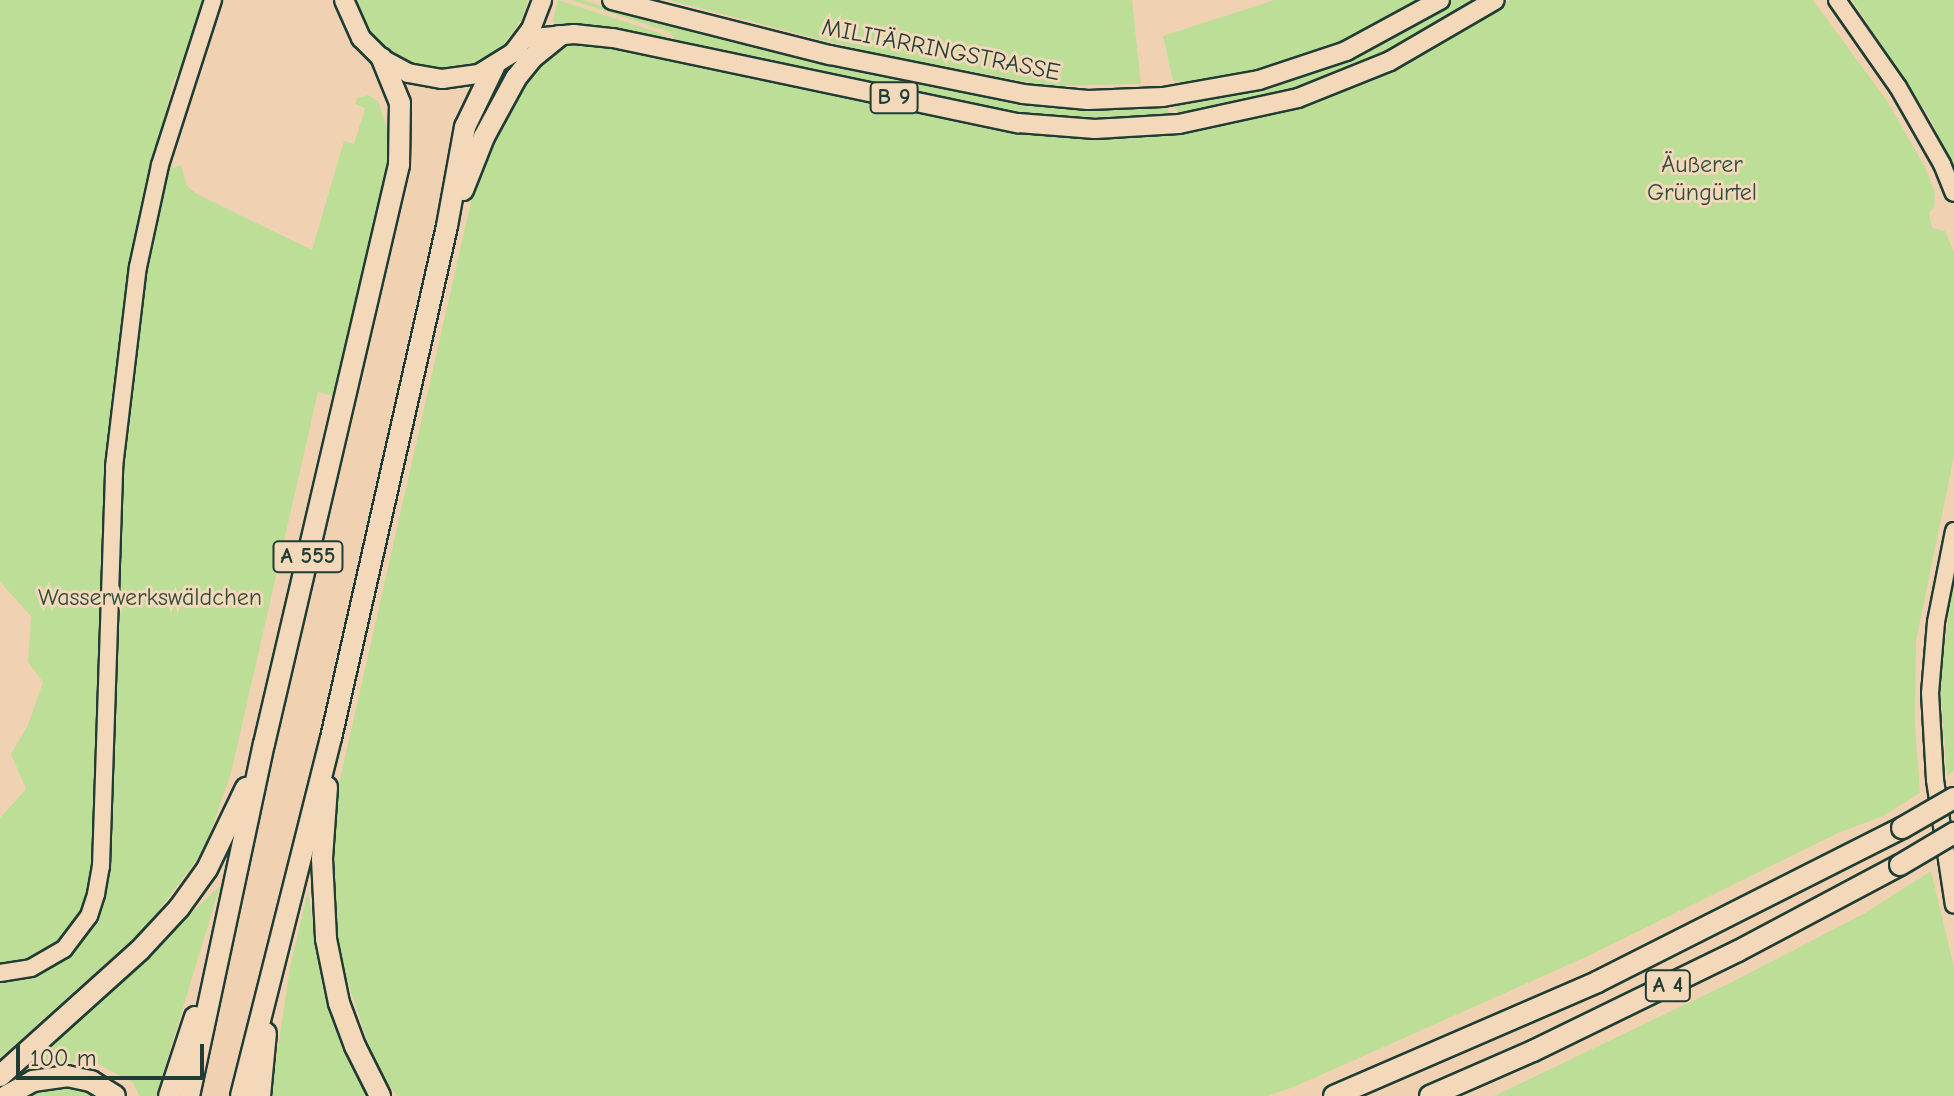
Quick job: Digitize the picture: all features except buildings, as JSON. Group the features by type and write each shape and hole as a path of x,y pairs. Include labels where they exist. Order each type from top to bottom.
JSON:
{"highway":[{"path":"447,226 484,137 516,78 532,58 559,36"},
{"name":"A 555","path":"189,1096 264,744 401,145 400,103 382,59"},
{"path":"447,226 465,127 494,67"},
{"name":"A 555","path":"241,1096 331,738 447,226"},
{"path":"331,738 322,859 326,939 343,1014 380,1096"},
{"path":"0,1076 140,950 194,889 238,811 264,744"},
{"name":"A 4","path":"1334,1096 1583,988 1902,828 1954,798"},
{"name":"A 4","path":"1430,1096 1533,1051 1738,951 1954,833"},
{"path":"169,1096 219,949"},
{"path":"260,1096 268,997"},
{"path":"6,1096 33,1081 56,1076 91,1081 115,1096"}],"main road":[{"path":"344,0 354,27 382,59 408,73 431,79 458,79 494,67 525,39 542,0"},
{"name":"MILITÄRRINGSTRASSE","path":"612,0 830,55 1023,94 1088,100 1163,97 1259,80 1346,51 1440,0"},
{"name":"B 9","path":"525,39 559,36 613,38 1018,123 1095,129 1179,124 1298,98 1390,61 1495,0"}],"street":[{"path":"0,973 31,968 64,949 89,916 96,894 101,866 114,467 138,267 160,165 213,0"},
{"path":"1837,0 1898,87 1942,164 1954,193"},
{"path":"1954,531 1936,622 1930,693 1935,780 1954,905"}],"green space":[{"name":"Wasserwerkswäldchen","path":"0,0 204,0 184,65 173,81 160,142 173,168 181,165 187,186 197,194 312,250 344,141 354,144 365,108 355,104 357,98 368,95 378,101 389,134 389,158 333,396 318,392 231,773 204,850 147,926 0,1058 0,818 26,789 11,754 28,725 43,682 28,662 31,616 0,582"},
{"path":"354,0 528,0 522,19 499,51 484,62 445,71 425,69 389,53 364,25"},
{"path":"558,0 660,33 667,37 667,42 555,25 553,19"},
{"path":"571,0 583,0 654,22 801,56 1163,103 1172,116 1100,121 995,111 674,44 674,37 667,31"},
{"path":"668,0 1132,0 1141,84 1048,86 869,52"},
{"path":"1274,0 1421,0 1358,34 1278,64 1191,83 1173,81 1163,36"},
{"path":"1453,0 1468,0 1471,4 1372,60 1318,82 1262,100 1180,116 1172,102 1222,96 1286,80 1358,54"},
{"name":"Äußerer Grüngürtel","path":"1510,0 1813,0 1887,101 1925,167 1935,193 1934,207 1929,213 1932,228 1945,231 1954,252 1954,456 1916,641 1915,726 1920,793 1883,816 1838,833 1586,957 1296,1086 1267,1096 398,1096 387,1083 368,1043 337,949 329,847 333,810 475,184 482,157 522,74 552,47 574,43 649,55 1010,133 1098,139 1205,129 1297,107 1339,92 1416,56"},
{"path":"1852,0 1954,0 1954,170 1930,118"},
{"path":"1954,571 1954,771 1947,776 1940,684"},
{"path":"1931,871 1954,967 1954,1096 1494,1096 1734,981 1865,913"},
{"path":"220,886 156,1096 139,1096 133,1082 89,1060 41,1065 39,1056"},
{"path":"308,891 323,990 370,1096 271,1096 290,967"},
{"path":"64,1083 96,1096 21,1096 30,1090"}]}
